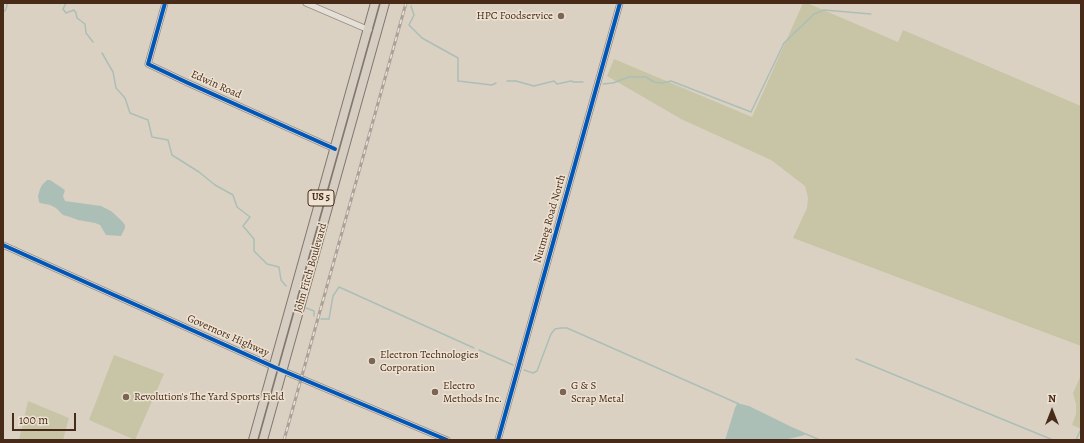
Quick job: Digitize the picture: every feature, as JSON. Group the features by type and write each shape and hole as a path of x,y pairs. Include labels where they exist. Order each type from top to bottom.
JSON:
{"highway":[{"name":"John Fitch Boulevard","path":"253,440 375,3"},
{"name":"John Fitch Boulevard","path":"263,440 385,3"}],"street":[{"name":"Edwin Road","path":"165,3 148,64 335,148"},
{"path":"306,3 377,34"},
{"name":"Nutmeg Road North","path":"498,440 620,3"},
{"name":"Governors Highway","path":"3,245 274,367 447,440"}],"shaded area":[{"path":"803,3 807,3 898,42 903,30 1081,106 1081,346 793,238 807,208 808,198 805,186 771,160 681,119 607,76 614,59 752,117"},
{"path":"47,180 50,180 65,190 63,196 65,201 101,206 111,211 125,225 121,236 106,235 100,225 63,215 56,208 40,203 38,196 40,189"},
{"name":"Revolution's The Yard Sports Field","path":"114,355 164,374 135,440 89,420"},
{"path":"1081,375 1081,429 1072,425 1076,414 1076,404 1073,393"},
{"path":"28,401 69,418 63,440 19,440"},
{"path":"737,404 749,406 802,432 805,435 784,440 725,440"}],"waterway":[{"path":"3,11 5,11 7,3"},
{"path":"66,3 63,9 66,13 74,10 77,18 85,24 86,33 93,42"},
{"path":"411,6 414,15 409,25 422,38 458,58 458,81 492,85 496,83"},
{"path":"603,84 613,83 629,77 646,77 654,82 662,83 671,81 751,112 784,43 814,14 824,10 871,14"},
{"path":"102,53 113,72 116,88 125,98 130,113 148,120 152,137 168,140 172,155 199,172 215,185 233,195 237,207 250,217 243,226 254,239 254,251 267,264 279,267 281,280 286,286"},
{"path":"507,81 516,81 534,86 554,81 557,84 571,81 583,82"},
{"path":"321,319 329,319 333,296 339,287 474,348"},
{"path":"306,308 314,311 314,316"},
{"path":"524,370 533,373 537,371 551,334 555,329 567,328 739,404"},
{"path":"479,350 513,365"},
{"path":"856,359 1053,440"},
{"path":"794,429 820,440"},
{"path":"1076,440 1081,429"}],"railway":[{"path":"284,440 406,3"}],"cycle path":[{"path":"165,3 148,64 335,149"},
{"path":"498,440 620,3"},
{"path":"3,245 274,367 447,440"}],"place":[{"name":"HPC Foodservice","path":"561,16"},
{"name":"Electron Technologies Corporation","path":"372,361"},
{"name":"Electro Methods Inc.","path":"435,392"},
{"name":"G & S Scrap Metal","path":"563,392"},
{"name":"Revolution's The Yard Sports Field","path":"126,397"}]}
